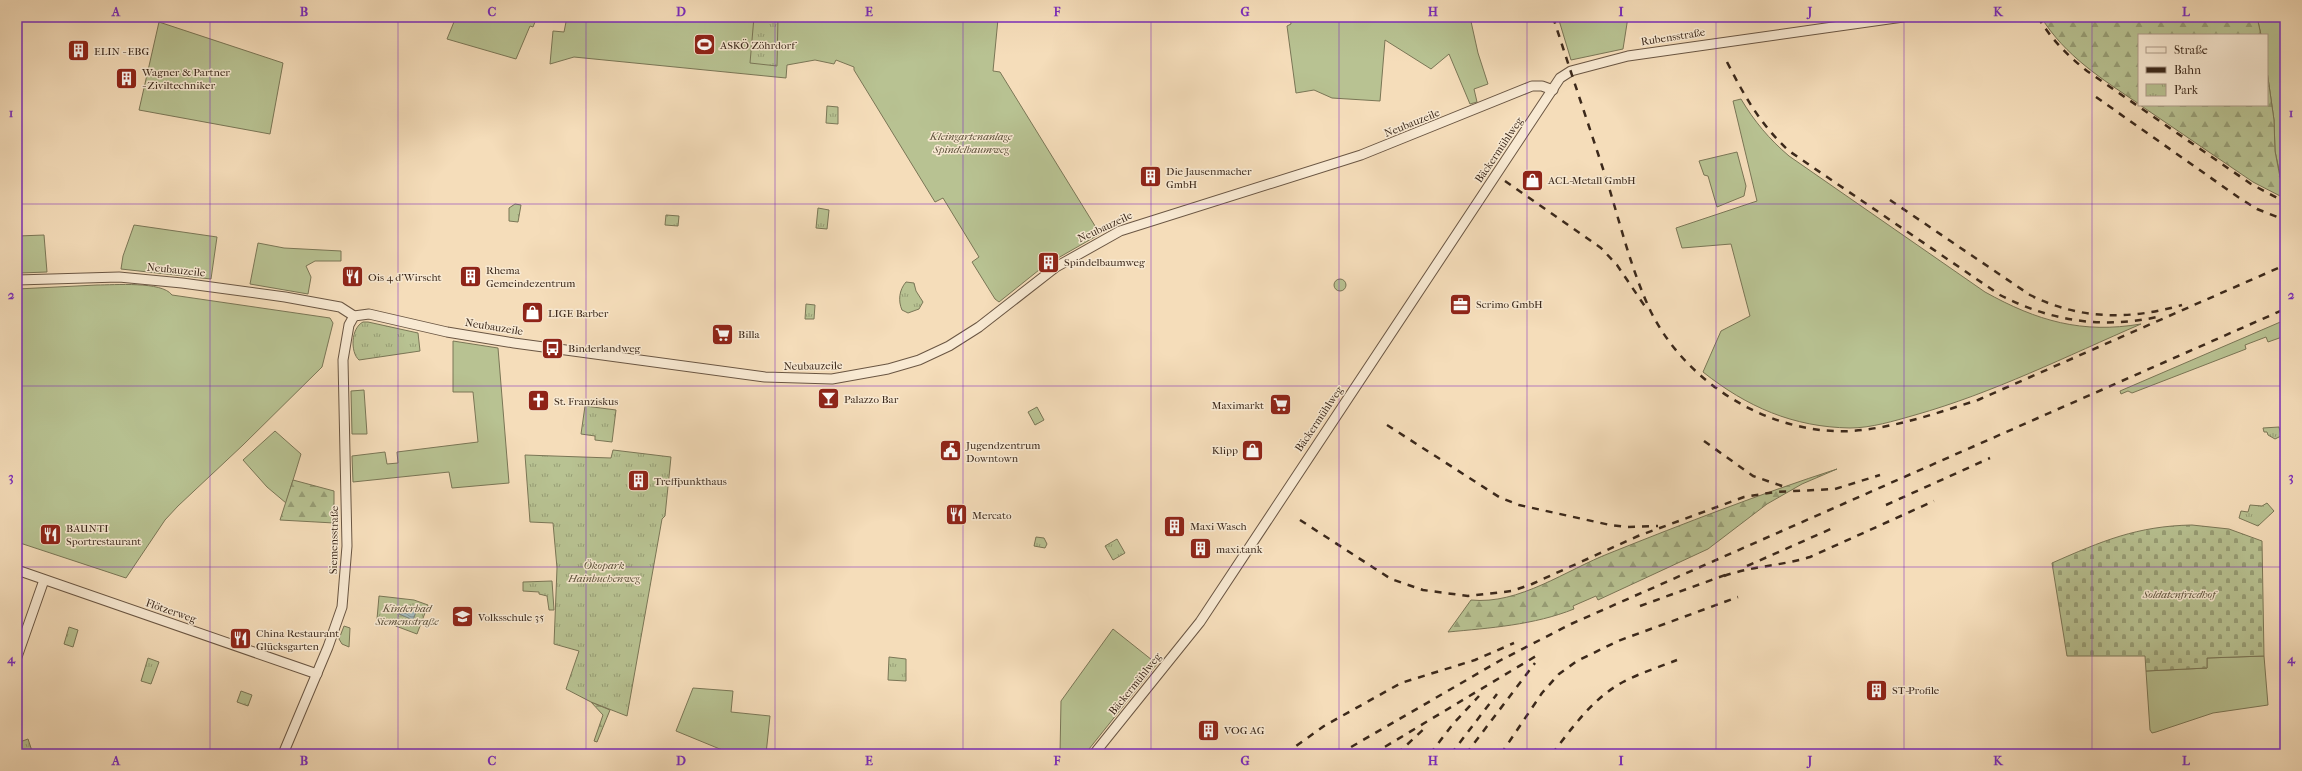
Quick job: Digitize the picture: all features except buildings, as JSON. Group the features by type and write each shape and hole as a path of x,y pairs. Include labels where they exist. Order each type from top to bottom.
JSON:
{"street":[{"name":"Rubensstraße","path":"1553,90 1565,74 1610,60 1903,17"},
{"name":"Neubauzeile","path":"17,280 119,277 249,291 340,307 354,316 369,314 447,332 514,343 765,377 832,379 872,373 919,360 949,346 979,327 1056,267 1120,231 1362,156 1532,86 1542,86 1553,90"},
{"name":"Bäckermühlweg","path":"1094,754 1200,622 1553,90"},
{"name":"Siemensstraße","path":"283,754 340,616 345,582 347,546 343,360 349,325 354,316"},
{"name":"Flötzerweg","path":"17,570 317,674"},
{"path":"17,657 44,580"}],"green space":[{"path":"456,17 537,17 533,27 530,26 516,59 447,39"},
{"name":"Kleingartenanlage Spindelbaumweg","path":"567,17 989,17 998,19 993,71 1000,72 1100,234 1044,266 999,302 995,299 972,262 979,257 943,198 935,202 854,70 854,67 836,60 834,64 815,60 787,65 786,78 574,57 550,64 553,31 564,32"},
{"path":"754,17 778,17 777,66 750,63"},
{"path":"1290,17 1470,17 1478,53 1488,84 1474,89 1477,102 1470,104 1449,54 1431,69 1385,40 1380,101 1332,98 1314,90 1296,93 1287,26 1291,24"},
{"path":"1558,17 1628,17 1623,49 1571,60"},
{"path":"2041,17 2257,17 2261,34 2138,34 2138,103 2085,66 2061,44"},
{"path":"2257,17 2285,17 2285,198 2275,151 2274,120 2268,78 2268,34 2261,34"},
{"path":"159,22 283,63 270,134 139,110"},
{"path":"2268,78 2274,120 2275,151 2284,198 2253,182 2141,106 2268,106"},
{"path":"1741,99 1762,129 1789,156 1985,292 2023,311 2060,323 2099,327 2119,327 2141,324 2030,373 1973,396 1891,422 1858,428 1829,427 1790,419 1754,405 1703,372 1721,331 1750,316 1731,244 1682,248 1676,228 1757,201 1733,101"},
{"path":"827,106 838,107 838,124 826,123"},
{"path":"1737,152 1746,186 1744,196 1717,207 1708,176 1704,175 1699,161"},
{"path":"515,204 521,205 518,222 509,221 509,208"},
{"path":"818,208 829,210 827,229 816,228"},
{"path":"666,215 679,216 678,226 665,225"},
{"path":"134,225 217,237 211,279 121,269 123,256"},
{"path":"44,235 47,272 20,273 18,236"},
{"path":"258,243 284,248 341,251 341,261 315,261 306,266 311,277 308,294 250,284"},
{"path":"1338,279 1342,279 1346,285 1342,291 1338,291 1334,287 1334,283"},
{"path":"906,282 914,283 916,291 923,302 919,309 908,313 902,310 900,299 902,288"},
{"path":"126,284 148,286 167,291 172,295 330,318 333,323 322,367 243,445 178,506 165,520 126,578 17,542 17,289"},
{"path":"806,304 815,305 814,319 805,319"},
{"path":"2285,320 2285,336 2268,342 2266,337 2245,345 2246,349 2132,393 2128,391 2121,394 2120,391"},
{"path":"363,322 418,333 420,351 359,360 354,352 353,340 356,329"},
{"path":"453,341 498,348 509,483 452,488 449,472 353,482 352,456 385,452 387,464 398,463 397,452 478,442 473,392 453,392"},
{"path":"364,390 367,434 352,434 351,391"},
{"path":"585,406 616,410 612,442 595,440 595,436 581,434"},
{"path":"1037,407 1044,420 1035,425 1028,412"},
{"path":"2279,427 2281,436 2275,439 2268,435 2267,432 2264,432 2263,428"},
{"path":"275,431 301,454 286,503 267,487 243,460"},
{"name":"Ökopark Hainbuchenweg","path":"613,450 671,457 665,516 662,519 627,716 591,702 566,689 579,651 554,644 557,568 553,523 530,522 525,455 611,458"},
{"path":"1837,469 1802,484 1767,504 1708,549 1598,600 1596,596 1573,606 1574,609 1543,619 1496,627 1448,632 1471,600 1489,600 1524,592 1610,553 1751,499"},
{"path":"293,480 334,491 334,523 280,520"},
{"path":"2267,503 2274,511 2258,526 2239,518 2241,511 2248,512 2250,505 2262,506"},
{"name":"Soldatenfriedhof","path":"2192,525 2229,529 2262,541 2264,656 2207,658 2207,668 2146,671 2145,656 2067,656 2052,563 2120,536 2154,528"},
{"path":"1036,537 1044,538 1047,544 1045,548 1034,546"},
{"path":"1117,539 1125,553 1113,560 1105,546"},
{"path":"552,581 554,610 549,610 547,596 539,594 539,592 523,591 523,582"},
{"name":"Kinderbad Siemensstraße","path":"379,596 414,600 428,605 417,634 377,619"},
{"path":"344,626 350,628 349,647 342,644 339,639"},
{"path":"69,627 78,630 73,647 64,644"},
{"path":"1113,629 1157,664 1085,754 1060,754 1061,701"},
{"path":"2264,656 2268,705 2213,713 2152,733 2150,730 2146,671 2207,668 2207,658"},
{"path":"889,657 906,659 906,681 888,680"},
{"path":"148,658 159,662 151,684 141,681"},
{"path":"693,688 733,691 731,712 770,716 766,754 732,754 676,731"},
{"path":"241,691 252,695 248,706 237,702"},
{"path":"591,702 610,710 597,742 594,741 603,715"},
{"path":"28,739 33,754 17,754 17,743"}],"water":[{"path":"402,606 416,612 413,620 399,614"}],"railway":[{"path":"1553,17 1608,184 1632,265 1651,312 1667,338 1686,362 1709,382 1734,400 1762,414 1791,424 1821,430 1851,431 1884,427 1947,410 1978,400 2285,265"},
{"path":"2038,17 2060,46 2087,71 2251,184 2285,202"},
{"path":"1727,62 1754,110 1770,131 1789,151 2000,295 2038,311 2057,317 2077,320 2116,322 2137,321 2157,317"},
{"path":"2096,97 2238,197 2257,209 2285,220"},
{"path":"1505,181 1601,248 1617,265 1646,308"},
{"path":"1890,200 2030,295 2049,303 2086,313 2105,315 2143,313 2182,305"},
{"path":"1339,754 1501,660 1571,624 2285,309"},
{"path":"1387,425 1499,497 1519,505 1610,525 1627,527 1658,526"},
{"path":"1704,441 1753,476 1788,488"},
{"path":"1886,505 1990,458"},
{"path":"1300,520 1391,579 1423,590 1468,596 1512,591 1532,584 1638,536 1744,497 1775,492 1835,489 1880,475"},
{"path":"1724,576 1745,570 1810,557 1934,501"},
{"path":"1747,566 1833,528"},
{"path":"1640,606 1728,574"},
{"path":"1501,754 1542,693 1559,674 1577,661 1618,641 1738,597"},
{"path":"1285,754 1324,726 1401,683 1475,660 1514,643"},
{"path":"1373,754 1536,656"},
{"path":"1552,754 1584,714 1602,696 1623,682 1677,660"},
{"path":"1466,754 1535,663"},
{"path":"1451,754 1497,694"},
{"path":"1430,754 1453,724 1479,696"},
{"path":"1397,754 1426,727"}],"place":[{"name":"ASKÖ Zöhrdorf","path":"705,45"},
{"name":"ELIN - EBG","path":"78,51"},
{"name":"Wagner & Partner - Ziviltechniker","path":"126,78"},
{"name":"Die Jausenmacher GmbH","path":"1151,177"},
{"name":"ACL-Metall GmbH","path":"1532,180"},
{"name":"Spindelbaumweg","path":"1049,262"},
{"name":"Rhema Gemeindezentrum","path":"470,276"},
{"name":"Ois 4 d'Wirscht","path":"352,277"},
{"name":"Scrimo GmbH","path":"1460,304"},
{"name":"LIGE Barber","path":"532,313"},
{"name":"Billa","path":"723,334"},
{"name":"Binderlandweg","path":"553,348"},
{"name":"Palazzo Bar","path":"828,399"},
{"name":"St. Franziskus","path":"539,401"},
{"name":"Maximarkt","path":"1280,405"},
{"name":"Klipp","path":"1253,450"},
{"name":"Jugendzentrum Downtown","path":"950,451"},
{"name":"Treffpunkthaus","path":"639,481"},
{"name":"Mercato","path":"956,515"},
{"name":"Maxi Wasch","path":"1175,526"},
{"name":"BAUNTI Sportrestaurant","path":"51,534"},
{"name":"maxi.tank","path":"1201,549"},
{"name":"Volksschule 35","path":"463,617"},
{"name":"China Restaurant Glücksgarten","path":"241,639"},
{"name":"ST-Profile","path":"1876,690"},
{"name":"VOG AG","path":"1208,730"}]}
